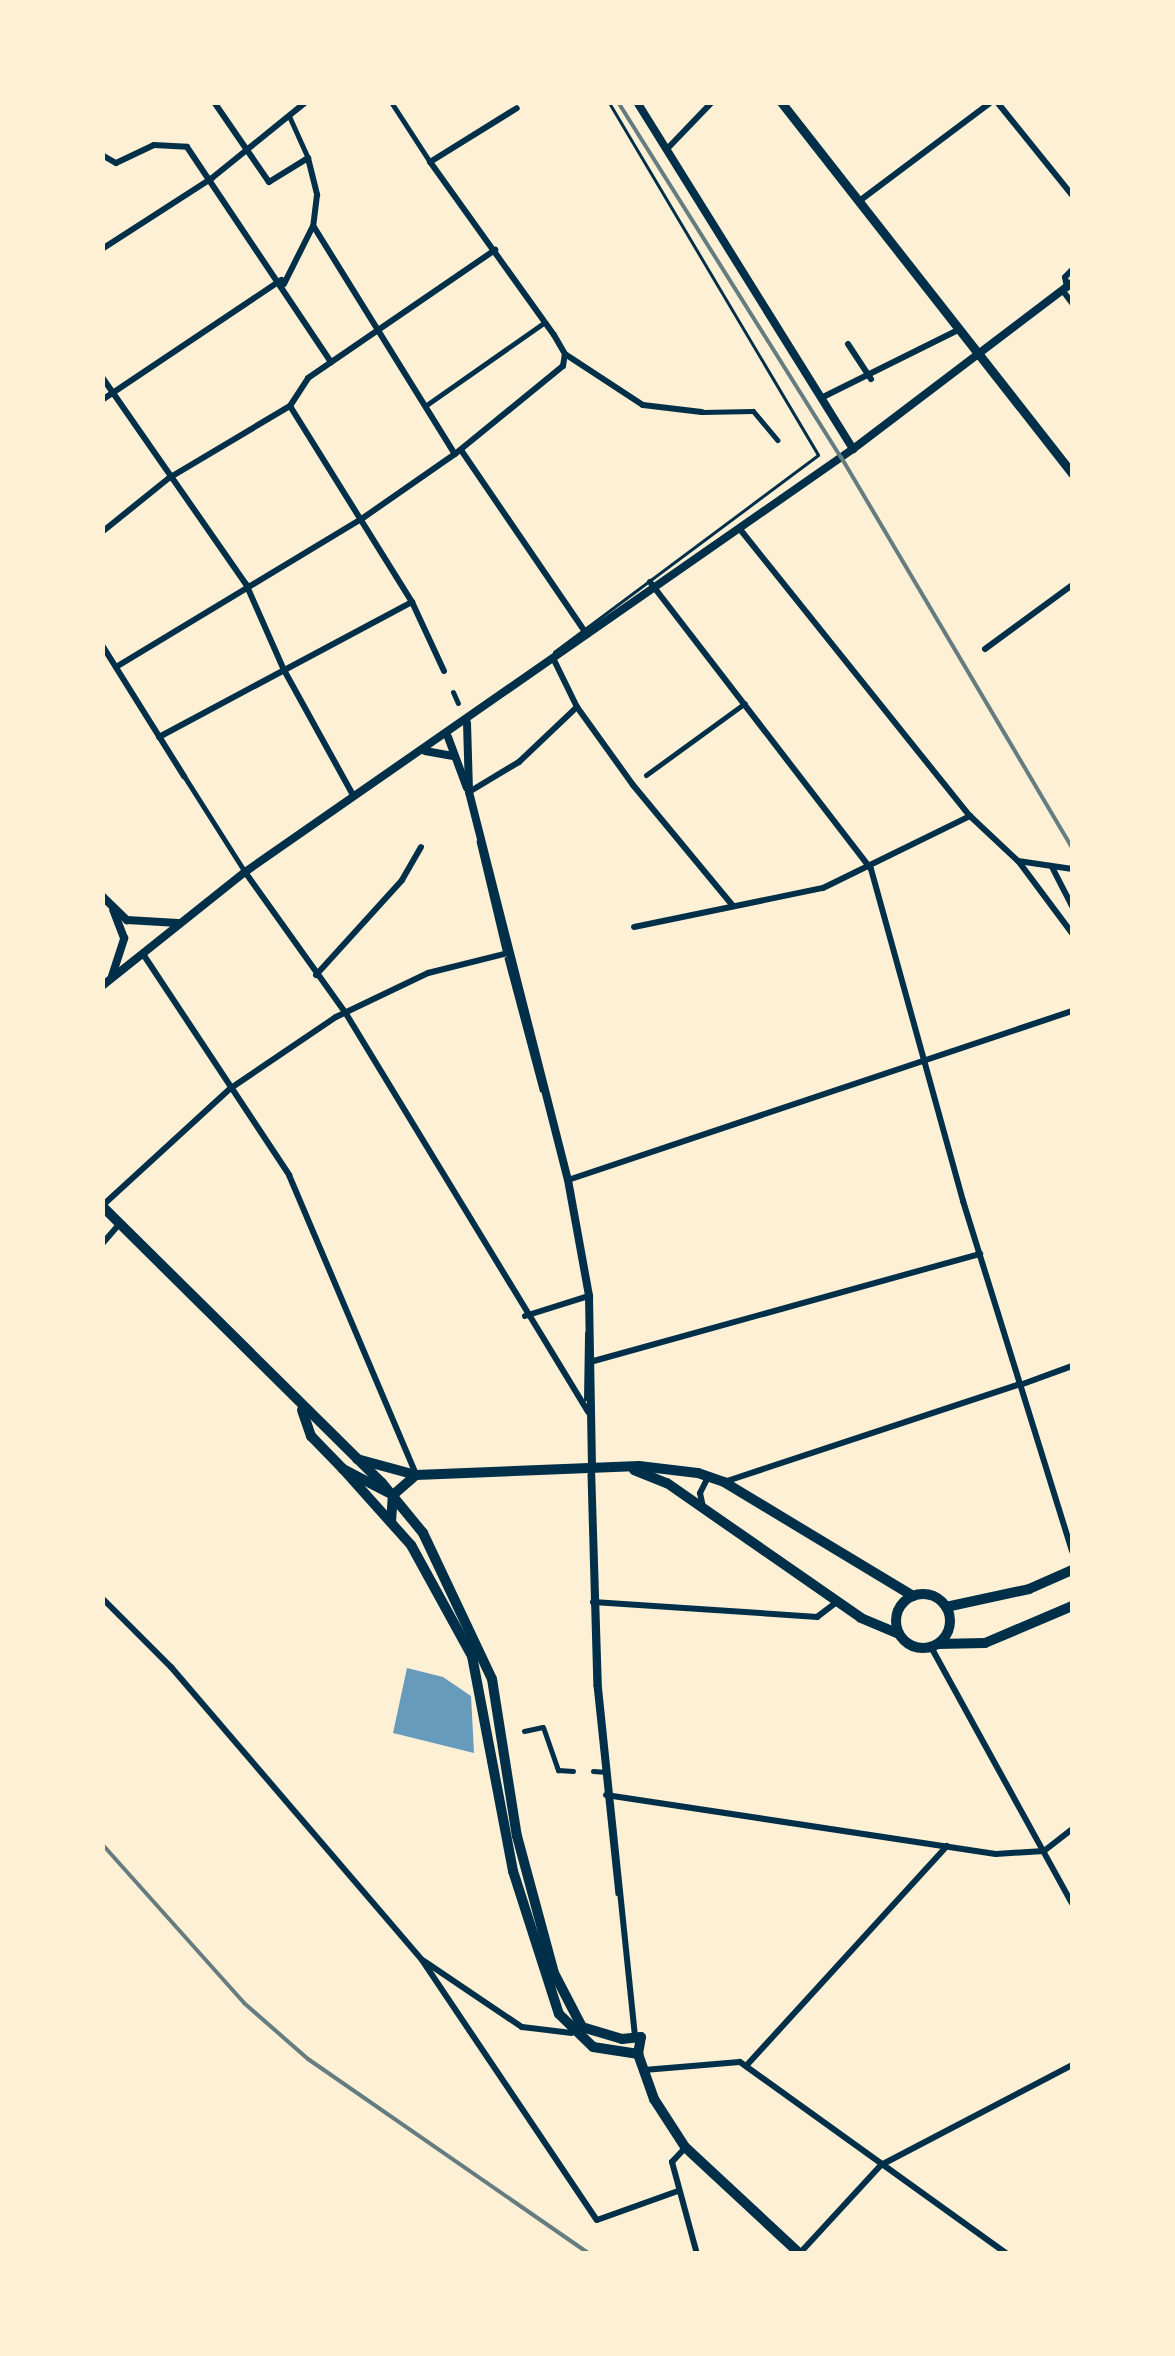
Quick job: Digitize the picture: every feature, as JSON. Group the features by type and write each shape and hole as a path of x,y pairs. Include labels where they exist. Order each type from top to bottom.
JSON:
{"main road":[{"path":"781,102 1072,474"},
{"path":"102,1206 302,1409 392,1494 433,1551 489,1669 516,1836 562,1993 582,2027 638,2054 654,2100 685,2147 800,2254"},
{"path":"302,1409 311,1436 392,1522 420,1560 479,1673 513,1871 556,2007 572,2033 593,2047 622,2044 635,2031 643,2042 638,2054"},
{"path":"356,1459 416,1475 623,1467 709,1476 913,1596 935,1597 946,1607 948,1631 934,1645"},
{"path":"623,1467 667,1484 837,1602 899,1634 913,1646 985,1643 1072,1606"},
{"path":"343,1469 392,1494"},
{"path":"392,1494 416,1475"},
{"path":"392,1494 392,1522"},
{"path":"946,1607 1029,1588 1072,1570"},
{"path":"899,1634 899,1608 913,1596"}],"street":[{"path":"214,102 269,182 308,158"},
{"path":"102,249 212,178 306,102"},
{"path":"392,102 566,354 642,404 702,412 753,411 776,440"},
{"path":"638,102 853,449"},
{"path":"667,149 712,102"},
{"path":"858,202 994,102 1072,195"},
{"path":"430,162 520,105"},
{"path":"102,400 282,282 313,226 317,194 308,158 289,116"},
{"path":"102,155 116,163 154,145 180,143 212,178 331,362"},
{"path":"313,226 425,406 586,633"},
{"path":"102,532 169,478 290,406 308,378 381,333 496,250"},
{"path":"1072,270 1065,277 1072,302"},
{"path":"106,984 245,872 353,795 448,737 652,585 853,449 1067,287"},
{"path":"425,406 545,322"},
{"path":"820,399 870,379 958,330"},
{"path":"848,344 870,379"},
{"path":"116,667 246,584 360,520 458,452 553,375 566,354"},
{"path":"102,377 246,584 284,670 353,795"},
{"path":"290,406 412,602 444,671"},
{"path":"739,528 970,816 1018,861 1072,933"},
{"path":"652,585 746,702 870,869 980,1254 1072,1551"},
{"path":"985,649 1072,585"},
{"path":"159,737 412,602"},
{"path":"102,646 245,872 345,1012 525,1316 588,1412"},
{"path":"552,658 577,707 732,906"},
{"path":"453,692 458,703"},
{"path":"646,775 746,702"},
{"path":"469,792 519,762 577,707"},
{"path":"467,723 469,792"},
{"path":"448,737 452,756 469,792 568,1180 588,1296 594,1602 608,1795 635,2031"},
{"path":"421,751 452,756"},
{"path":"634,927 823,888 870,869 970,816"},
{"path":"316,975 402,880 426,838"},
{"path":"1018,861 1072,869"},
{"path":"1052,869 1072,906"},
{"path":"102,896 113,910 124,938 106,984"},
{"path":"113,910 138,924 178,923"},
{"path":"102,1206 230,1088 345,1012 428,973 507,953"},
{"path":"143,954 289,1175 416,1475"},
{"path":"568,1180 1072,1012"},
{"path":"102,1244 120,1223"},
{"path":"588,1363 980,1254"},
{"path":"525,1316 588,1296"},
{"path":"724,1482 1072,1366"},
{"path":"706,1512 700,1493 709,1476"},
{"path":"102,1598 171,1667 422,1960 597,2220 678,2191"},
{"path":"594,1602 817,1617 837,1602"},
{"path":"934,1645 1072,1903"},
{"path":"524,1730 543,1727 558,1770 573,1771"},
{"path":"593,1771 606,1771"},
{"path":"608,1795 996,1854 1044,1851 1072,1829"},
{"path":"746,2066 948,1846"},
{"path":"422,1960 522,2027 572,2033"},
{"path":"644,2070 725,2058 746,2066 1007,2254"},
{"path":"800,2254 880,2165 1072,2065"},
{"path":"685,2147 672,2162 697,2254"}],"lane":[{"path":"608,102 816,448 812,465 652,585"},
{"path":"448,737 552,658"},
{"path":"464,781 565,1180 588,1296 588,1412"}],"water":[{"path":"407,1668 443,1677 471,1696 474,1753 393,1733"}],"railway":[{"path":"618,102 841,457 1072,848"},
{"path":"102,1844 244,2003 308,2059 590,2254"}]}
